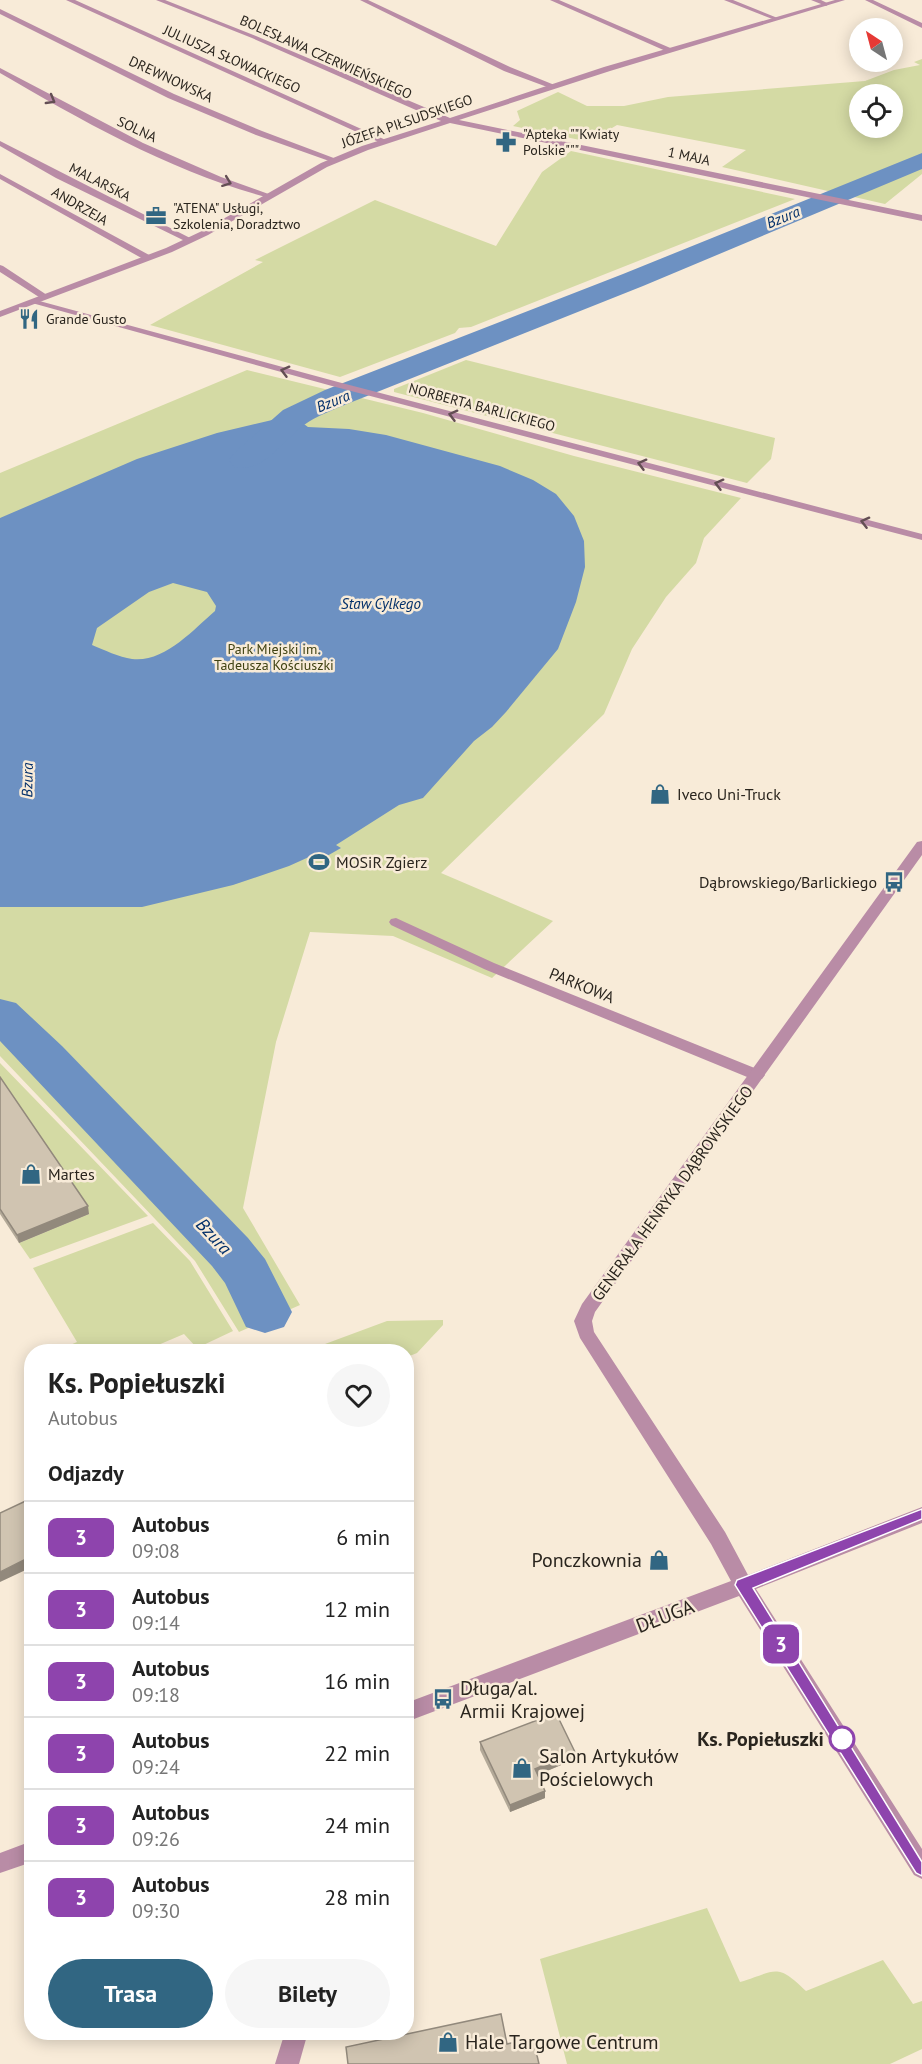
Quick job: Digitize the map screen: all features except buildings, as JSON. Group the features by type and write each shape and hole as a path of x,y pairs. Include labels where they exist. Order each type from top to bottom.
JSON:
{"street":[{"name":"JULIUSZA SŁOWACKIEGO","path":"69,0 384,141"},
{"name":"BOLESŁAWA CZERWIEŃSKIEGO","path":"159,0 254,38 427,114 451,120"},
{"path":"363,0 507,69 553,86"},
{"path":"553,0 671,50"},
{"path":"727,0 777,19"},
{"path":"814,0 826,4"},
{"name":"JÓZEFA PIŁSUDSKIEGO","path":"0,314 190,240 334,160 384,141 553,86 842,0"},
{"path":"868,0 922,26"},
{"name":"DREWNOWSKA","path":"0,12 171,96 259,133 334,160"},
{"name":"SOLNA","path":"0,70 72,112 145,148 228,183 270,196"},
{"path":"501,104 494,118 501,130"},
{"name":"1 MAJA","path":"451,120 922,218"},
{"name":"MALARSKA","path":"0,142 69,181 190,240"},
{"name":"ANDRZEJA","path":"0,176 148,258"},
{"path":"0,268 45,297"},
{"name":"NORBERTA BARLICKIEGO","path":"35,301 342,386 922,537"},
{"name":"GENERAŁA HENRYKA DĄBROWSKIEGO","path":"742,1585 718,1538 586,1334 583,1321 588,1309 922,845"},
{"name":"PARKOWA","path":"396,922 489,966 757,1075"},
{"name":"DŁUGA","path":"414,1710 922,1515"},
{"path":"742,1585 922,1868"},
{"path":"0,1863 24,1854"},
{"path":"287,2064 294,2040"}],"green space":[{"path":"922,59 922,174 885,204 722,167 746,150 617,125 597,137 580,140 513,126 520,120 517,111 558,92 587,106 624,106 668,97 865,81 889,72 903,72 903,68 920,65 914,62"},
{"path":"571,151 795,199 471,327 459,328 455,333 340,377 150,325 263,262 255,260 375,200 496,246 542,172"},
{"path":"466,360 775,438 771,459 747,483 394,392 394,389"},
{"name":"Park Miejski im. Tadeusza Kościuszki","path":"247,370 423,413 574,456 741,498 704,538 696,563 666,597 632,649 604,714 441,873 553,921 492,978 393,936 310,932 276,1042 243,1208 300,1305 239,1332 195,1261 0,1056 0,473"},
{"path":"0,1063 148,1216 30,1259 19,1243 89,1214 0,1078"},
{"path":"153,1223 190,1261 233,1331 205,1344 193,1344 184,1334 160,1344 73,1344 77,1342 33,1268"},
{"path":"443,1320 443,1325 414,1354 414,1344 325,1344 387,1321"},
{"path":"707,1908 740,1982 769,1972 776,1972 788,1976 806,1991 883,1960 913,2004 922,2001 922,2049 890,2064 567,2064 540,1959"}],"water":[{"name":"Staw Cylkego","path":"285,417 294,417 308,427 349,429 386,435 500,466 533,480 556,494 574,516 584,541 585,567 576,602 558,649 506,712 474,741 423,798 399,805 336,845 341,848 327,856 320,852 289,866 233,885 142,907 0,907 0,518 137,459 217,433","holes":["173,583 207,592 216,606 215,611 188,636 167,651 144,659 132,659 92,645 97,628 149,592"]}],"waterway":[{"name":"Bzura","path":"245,460 294,417 336,397 633,280 922,160"},
{"name":"Bzura","path":"0,1014 45,1057 230,1252 246,1273 265,1312"}],"bus line":[{"name":"3","path":"922,1515 742,1585 922,1868"}],"place":[{"name":"\"Apteka \"\"Kwiaty Polskie\"\"\"","path":"506,142"},
{"name":"\"ATENA\" Usługi, Szkolenia, Doradztwo","path":"156,216"},
{"name":"Grande Gusto","path":"29,319"},
{"name":"Iveco Uni-Truck","path":"660,794"},
{"name":"MOSiR Zgierz","path":"319,862"},
{"name":"Dąbrowskiego/Barlickiego","path":"894,882"},
{"name":"Martes","path":"31,1174"},
{"name":"Ponczkownia","path":"659,1560"},
{"name":"Długa/al. Armii Krajowej","path":"443,1699"},
{"name":"Ks. Popiełuszki","path":"842,1739"},
{"name":"Salon Artykułów Pościelowych","path":"522,1768"},
{"name":"Hale Targowe Centrum","path":"448,2042"}]}
